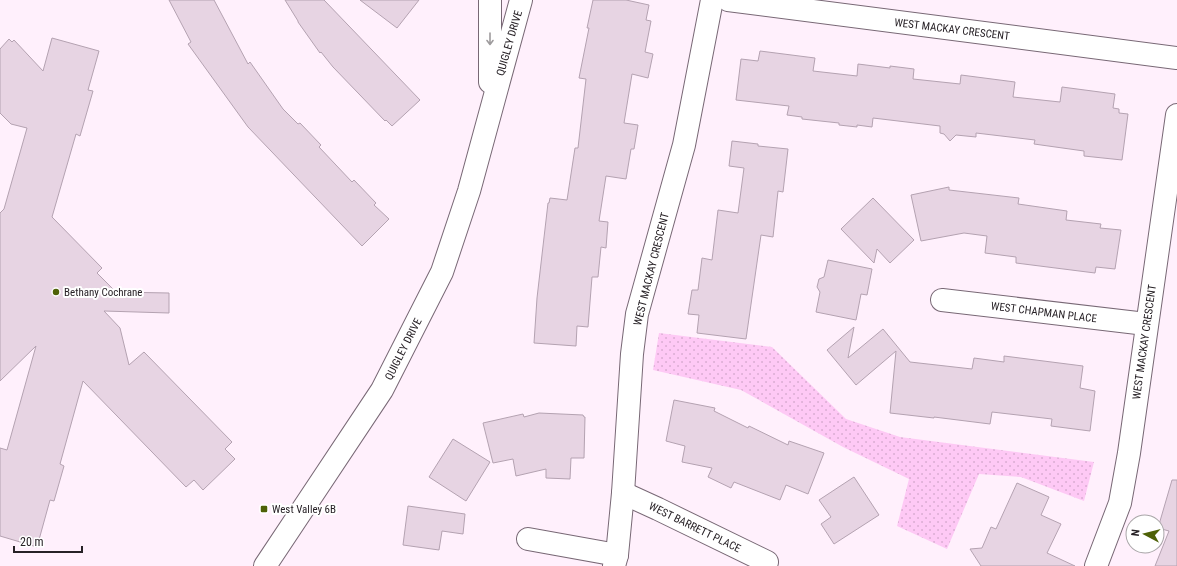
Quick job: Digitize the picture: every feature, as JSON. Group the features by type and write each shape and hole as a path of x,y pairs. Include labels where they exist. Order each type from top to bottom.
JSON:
{"street":[{"name":"QUIGLEY DRIVE","path":"490,0 490,109"},
{"name":"QUIGLEY DRIVE","path":"264,566 382,390 442,272 469,191 490,109 521,0"},
{"name":"WEST MACKAY CRESCENT","path":"615,560 623,493 632,354 637,314 684,145 712,0"},
{"name":"WEST MACKAY CRESCENT","path":"728,0 1177,58"},
{"name":"WEST MACKAY CRESCENT","path":"1096,566 1120,503 1129,453 1146,324 1177,115"},
{"name":"WEST CHAPMAN PLACE","path":"942,300 1146,324"},
{"name":"WEST BARRETT PLACE","path":"623,493 767,562"},
{"path":"528,539 615,560"}],"shaded area":[{"path":"659,333 772,347 846,419 900,437 1094,462 1084,501 1021,477 979,474 947,549 897,526 909,479 843,447 741,390 653,370"}],"building":[{"path":"169,0 214,0 248,64 250,62 283,109 298,124 300,123 321,145 319,147 352,182 354,180 376,203 374,205 389,219 362,246 248,127 188,44 191,42"},
{"path":"285,0 324,0 420,100 392,126 386,120 385,121 333,67 321,52 320,53 298,22"},
{"path":"360,0 419,0 397,28"},
{"path":"593,0 626,0 649,5 646,20 651,21 645,52 653,54 648,78 632,74 624,123 638,125 634,149 631,149 626,179 606,176 599,221 608,222 606,248 601,247 598,277 592,277 588,327 577,326 576,346 534,343 537,298 548,203 550,198 567,200 575,148 578,148 586,79 579,78"},
{"name":"Bethany Cochrane","path":"52,38 99,51 88,90 93,91 80,136 76,134 52,217 102,268 97,273 116,292 169,293 169,313 104,311 120,328 129,365 144,352 232,442 225,449 235,459 203,490 194,480 186,487 83,381 60,464 64,466 54,501 50,500 37,547 0,536 0,448 7,450 36,346 0,381 0,213 4,209 27,128 11,124 0,113 0,49 9,39 12,42 14,40 43,71"},
{"path":"760,51 815,58 813,71 857,76 858,64 914,69 913,79 960,84 961,75 1015,82 1013,97 1060,102 1062,87 1115,94 1113,108 1119,109 1119,113 1128,114 1122,160 1084,156 1084,151 1034,144 1035,140 976,133 976,137 956,135 950,141 944,134 940,133 940,126 873,118 872,127 839,125 839,123 802,119 802,117 787,115 789,106 736,100 741,59 758,61"},
{"path":"732,141 758,144 758,146 788,149 783,192 778,191 773,237 761,235 746,339 697,333 699,315 688,314 692,290 698,290 702,258 712,260 718,210 738,213 744,168 729,166"},
{"path":"949,187 949,190 1019,198 1018,204 1067,211 1066,220 1101,224 1100,228 1121,230 1115,269 1096,267 1095,273 1016,263 1016,257 985,253 987,236 964,233 921,241 911,195"},
{"path":"873,198 914,240 890,263 877,249 874,263 841,229"},
{"path":"828,260 872,269 867,295 861,294 856,320 816,312 820,292 817,287 819,279 824,277"},
{"path":"854,327 848,358 883,329 910,362 972,369 974,358 1004,362 1004,356 1083,366 1080,388 1095,391 1090,431 1051,426 1052,419 992,412 990,424 890,413 896,351 856,385 827,350"},
{"path":"674,400 715,408 714,411 748,428 749,426 788,445 789,441 824,453 808,494 786,485 780,500 734,482 731,488 708,477 712,468 682,462 685,446 666,441"},
{"path":"539,413 583,415 585,417 584,458 571,458 570,479 546,478 546,469 516,476 513,459 493,463 483,423 523,414 524,417"},
{"path":"453,439 490,462 466,501 429,477"},
{"path":"854,477 879,515 834,544 821,524 831,517 819,500"},
{"path":"1172,480 1177,480 1177,566 1155,566 1160,554 1165,554 1165,541 1169,531 1165,530 1165,514 1162,514"},
{"path":"1017,483 1049,497 1041,515 1061,524 1047,553 1075,566 981,566 970,549 982,548 991,527 996,529"},
{"path":"408,506 465,514 463,534 442,531 439,550 403,545"}],"place":[{"name":"Bethany Cochrane","path":"56,292"},
{"name":"West Valley 6B","path":"264,509"}]}
